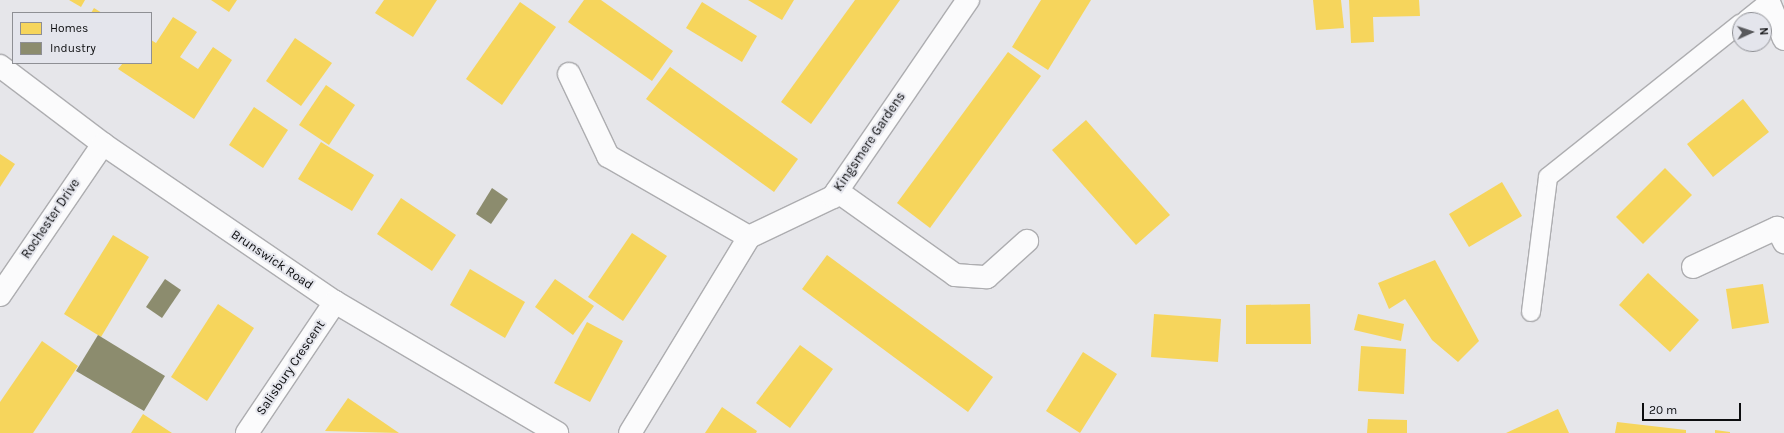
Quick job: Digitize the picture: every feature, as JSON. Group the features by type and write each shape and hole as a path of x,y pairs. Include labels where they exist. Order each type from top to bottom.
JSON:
{"street":[{"name":"Kingsmere Gardens","path":"749,237 833,197 968,0"},
{"path":"1768,1 1784,39"},
{"name":"Brunswick Road","path":"0,66 103,144 335,302 557,433"},
{"path":"569,74 608,156 749,237 630,433"},
{"name":"Rochester Drive","path":"0,295 103,144"},
{"path":"837,191 955,275 987,277 1027,241"},
{"path":"1693,267 1777,228 1784,242"},
{"name":"Salisbury Crescent","path":"247,433 335,302"}],"lane":[{"path":"1755,12 1768,1"},
{"path":"1531,312 1548,176 1732,30"}],"building: Homes":[{"path":"69,0 85,0 81,7"},
{"path":"211,0 237,0 229,12"},
{"path":"384,0 437,0 413,37 375,13"},
{"path":"584,0 601,0 673,51 652,81 568,22"},
{"path":"748,0 794,0 782,20"},
{"path":"855,0 900,0 811,124 781,102"},
{"path":"1041,0 1091,0 1048,70 1012,47"},
{"path":"1313,0 1341,0 1344,28 1316,30"},
{"path":"1349,0 1419,0 1420,16 1373,17 1374,42 1351,43"},
{"path":"520,2 556,27 502,105 466,79"},
{"path":"702,2 757,36 742,62 686,28"},
{"path":"94,8 100,12 92,12"},
{"path":"173,17 197,32 180,57 198,69 213,47 232,60 194,119 118,69 122,64 152,64 152,41 156,43"},
{"path":"295,38 332,63 301,106 266,81"},
{"path":"1008,52 1041,76 930,228 897,203"},
{"path":"670,67 798,159 774,192 646,99"},
{"path":"326,85 355,105 329,145 299,125"},
{"path":"1743,99 1769,132 1713,177 1687,144"},
{"path":"254,107 288,130 263,168 229,145"},
{"path":"1086,120 1170,215 1136,245 1052,150"},
{"path":"321,142 374,175 352,211 298,179"},
{"path":"0,154 15,164 0,187"},
{"path":"1665,168 1692,195 1643,244 1616,217"},
{"path":"1502,182 1522,216 1469,247 1449,214"},
{"path":"401,198 456,235 432,271 377,234"},
{"path":"632,233 667,256 623,321 588,297"},
{"path":"113,235 149,257 101,337 64,314"},
{"path":"827,255 993,377 968,412 802,289"},
{"path":"1435,260 1479,341 1458,362 1432,340 1405,299 1389,309 1378,283"},
{"path":"470,269 525,302 505,338 450,305"},
{"path":"1648,273 1699,320 1670,352 1619,305"},
{"path":"555,279 594,306 573,335 535,307"},
{"path":"1763,284 1769,323 1732,329 1726,289"},
{"path":"218,304 254,328 207,401 171,377"},
{"path":"1310,304 1311,344 1246,344 1246,305"},
{"path":"1154,314 1221,319 1218,362 1151,357"},
{"path":"1358,314 1404,324 1401,341 1354,330"},
{"path":"587,322 623,341 590,402 554,383"},
{"path":"42,341 78,366 33,433 0,433 0,402"},
{"path":"800,345 833,369 790,428 756,403"},
{"path":"1361,346 1406,349 1404,394 1358,391"},
{"path":"1083,352 1117,374 1080,433 1046,411"},
{"path":"348,398 399,433 325,431"},
{"path":"722,407 757,431 756,433 705,433"},
{"path":"1558,409 1569,433 1506,433"},
{"path":"143,414 172,433 131,433"},
{"path":"1368,419 1407,420 1407,433 1367,433"},
{"path":"1617,422 1686,430 1686,433 1615,433"},
{"path":"1715,430 1730,432 1730,433 1715,433"}],"building: Industry":[{"path":"492,188 508,199 491,224 476,214"},
{"path":"165,279 181,290 162,318 146,307"},
{"path":"98,335 165,376 144,411 76,371"}]}
